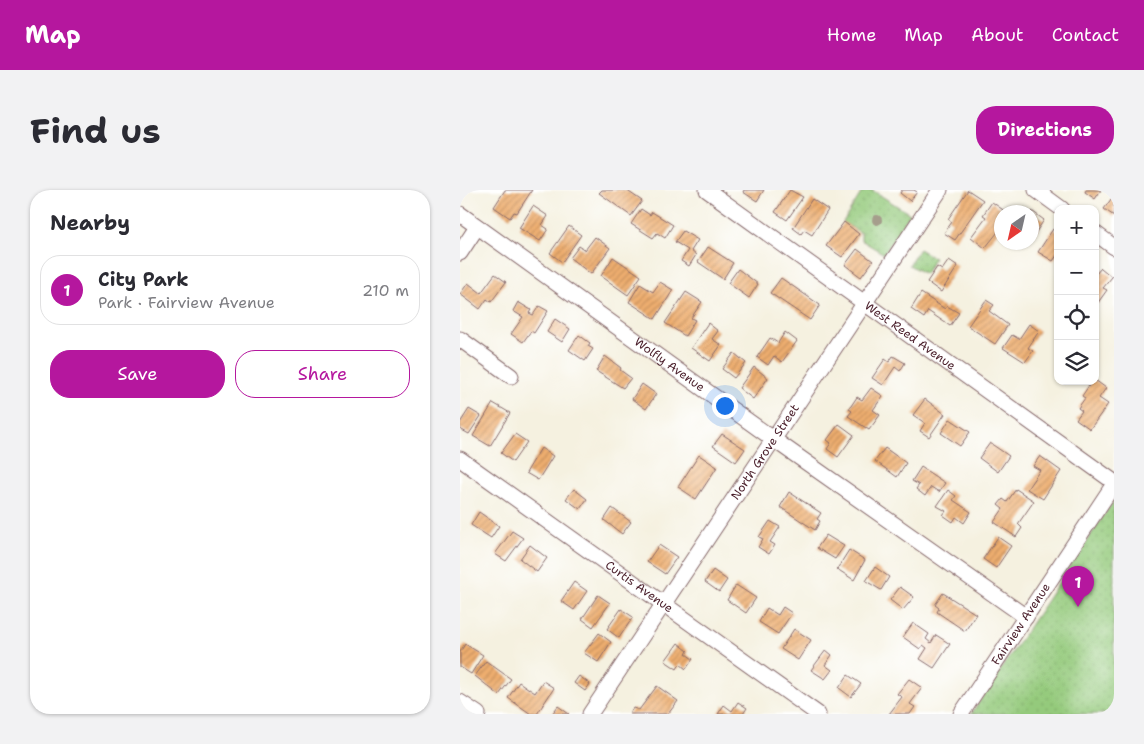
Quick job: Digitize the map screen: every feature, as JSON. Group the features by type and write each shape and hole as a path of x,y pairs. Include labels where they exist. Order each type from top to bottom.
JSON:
{"street":[{"name":"West Reed Avenue","path":"707,190 1114,483"},
{"name":"North Grove Street","path":"590,714 940,190"},
{"path":"1036,190 1057,205"},
{"name":"Wolfly Avenue","path":"460,214 1026,618"},
{"path":"460,253 478,227"},
{"path":"1099,236 1114,247"},
{"path":"460,339 511,376"},
{"name":"Curtis Avenue","path":"460,459 818,714"},
{"name":"Fairview Avenue","path":"961,714 1114,483"},
{"path":"460,702 478,714"}],"green space":[{"path":"863,190 872,190 910,214 884,254 861,240 861,233 843,222"},
{"path":"919,249 934,258 925,274 909,265"},
{"path":"1114,500 1114,714 971,714"}],"building":[{"path":"505,190 532,190 517,213 514,212 510,218 494,207"},
{"path":"602,190 626,190 642,201 631,216 599,193"},
{"path":"744,190 764,190 757,201 743,192"},
{"path":"790,190 803,197 787,220 775,212"},
{"path":"902,190 914,190 917,192 910,201 900,193"},
{"path":"968,190 983,200 955,240 944,233 952,222 948,219"},
{"path":"1086,190 1101,190 1095,199 1085,192"},
{"path":"1114,195 1114,216 1104,209"},
{"path":"812,199 828,210 812,235 804,230 801,234 793,228"},
{"path":"992,202 996,205 994,205 994,237 985,248 971,237 986,217 983,215"},
{"path":"533,206 548,216 542,225 548,229 540,241 519,228"},
{"path":"641,209 650,215 652,212 673,225 665,238 657,233 653,238 631,224"},
{"path":"1039,216 1044,220 1039,228"},
{"path":"844,222 859,234 842,257 826,246"},
{"path":"569,226 581,235 562,262 550,253"},
{"path":"1054,230 1054,260 1053,261 1038,252"},
{"path":"683,231 698,240 691,251 696,255 689,266 681,261 688,250 675,242"},
{"path":"595,237 610,248 591,274 570,258 579,246 585,250"},
{"path":"708,247 733,263 723,279 698,262"},
{"path":"857,249 873,261 861,277 845,265"},
{"path":"613,257 641,276 628,295 601,276"},
{"path":"949,260 958,266 941,292 927,282 937,267 942,270"},
{"path":"1101,268 1112,277 1103,288 1107,290 1099,301 1099,295 1099,270"},
{"path":"738,269 758,284 749,298 728,283"},
{"path":"495,274 506,282 491,302 487,299 480,309 460,294 468,283 481,293"},
{"path":"781,278 820,305 810,320 770,293"},
{"path":"660,282 673,290 655,319 629,302 640,284 653,292"},
{"path":"686,292 702,302 691,318 695,320 685,336 665,323"},
{"path":"921,293 945,309 947,306 959,313 950,326 928,311 924,318 911,309"},
{"path":"986,300 994,305 989,311 1008,325 995,344 968,326"},
{"path":"518,302 531,310 529,313 533,315 539,306 548,311 534,333 531,331 523,342 511,334 523,317 513,311"},
{"path":"555,319 570,329 562,342 547,332"},
{"path":"708,323 718,331 712,339 721,345 710,361 691,348"},
{"path":"1029,324 1039,331 1028,348 1033,351 1025,362 1003,348 1012,335 1019,339"},
{"path":"785,332 797,341 782,362 774,356 768,365 757,357 770,338 778,343"},
{"path":"579,335 590,343 588,346 593,349 585,361 569,350"},
{"path":"734,353 746,363 734,378 722,369"},
{"path":"605,356 631,378 623,388 596,371"},
{"path":"893,356 905,363 900,371 895,367 883,385 872,378 885,359 889,362"},
{"path":"754,367 768,378 753,399 739,388"},
{"path":"1099,383 1106,388 1099,398 1108,404 1090,429 1076,419 1082,411 1078,408 1085,398 1082,396 1089,385 1099,385"},
{"path":"642,384 656,394 646,409 632,399"},
{"path":"871,388 883,396 873,410 880,415 869,430 848,416 852,411 849,409 857,397 862,400"},
{"path":"925,399 945,414 929,437 920,431 925,423 913,415"},
{"path":"493,403 510,413 490,446 473,436"},
{"path":"469,409 481,416 469,434 460,429 460,423"},
{"path":"950,419 970,432 960,446 941,433"},
{"path":"839,424 854,435 838,457 827,449 831,443 827,440"},
{"path":"515,434 527,442 513,462 501,453"},
{"path":"722,434 745,449 736,462 713,446"},
{"path":"990,443 1009,456 998,472 979,458"},
{"path":"541,448 553,456 538,480 526,473"},
{"path":"885,448 906,463 897,477 875,461"},
{"path":"699,455 717,467 696,499 678,487"},
{"path":"1040,456 1061,471 1043,499 1027,489 1040,470 1033,466"},
{"path":"921,467 945,483 939,492 931,487 925,496 916,489 919,485 912,481"},
{"path":"574,489 587,499 580,509 566,499"},
{"path":"1016,489 1034,501 1018,524 1022,528 1016,537 994,522 1003,509 998,505 1003,499 1007,502"},
{"path":"948,490 956,496 953,500 971,512 964,523 956,517 953,522 943,515 946,511 937,506"},
{"path":"789,492 821,513 817,519 820,521 815,530 780,507"},
{"path":"612,508 631,522 622,534 604,520"},
{"path":"479,512 499,526 491,538 471,525"},
{"path":"770,521 780,527 770,542 775,545 769,554 758,547 763,539 759,537"},
{"path":"512,531 523,538 506,561 495,554"},
{"path":"826,535 844,546 835,559 817,548"},
{"path":"998,537 1011,546 996,568 983,559"},
{"path":"530,545 547,558 537,572 520,559"},
{"path":"659,545 677,557 665,574 647,562"},
{"path":"849,550 865,560 854,580 837,569"},
{"path":"875,567 889,577 881,590 866,581"},
{"path":"713,570 727,580 719,592 705,582"},
{"path":"574,582 587,591 574,610 561,601"},
{"path":"736,585 756,598 746,613 727,600"},
{"path":"900,587 914,597 903,610 890,600"},
{"path":"943,593 976,614 965,631 937,612 939,608 935,605"},
{"path":"598,595 610,603 593,627 582,619"},
{"path":"783,607 792,613 778,634 759,622 767,608 778,615"},
{"path":"621,609 633,617 619,638 607,629"},
{"path":"913,623 929,634 926,639 931,643 936,635 950,644 934,668 920,659 927,648 923,645 920,649 903,637"},
{"path":"794,629 811,640 798,660 781,649"},
{"path":"599,633 611,642 598,662 584,653"},
{"path":"678,643 688,651 686,654 693,659 686,669 680,664 677,669 665,661"},
{"path":"465,644 483,655 471,674 460,667 460,652"},
{"path":"826,650 832,655 825,665 832,670 825,679 811,670"},
{"path":"486,661 511,679 499,695 475,676"},
{"path":"848,675 861,684 851,697 839,688"},
{"path":"579,676 590,684 585,691 574,683"},
{"path":"909,679 922,688 910,704 915,707 910,714 889,714 902,697 897,694"},
{"path":"543,681 554,688 537,714 531,714 508,698 519,682 535,693"},
{"path":"657,686 678,701 668,714 629,714 633,708 639,710"},
{"path":"738,702 747,708 743,714 718,714 724,705 732,711"},
{"path":"558,706 569,714 552,714"}],"place":[{"name":"City Park","path":"1078,607"}]}
